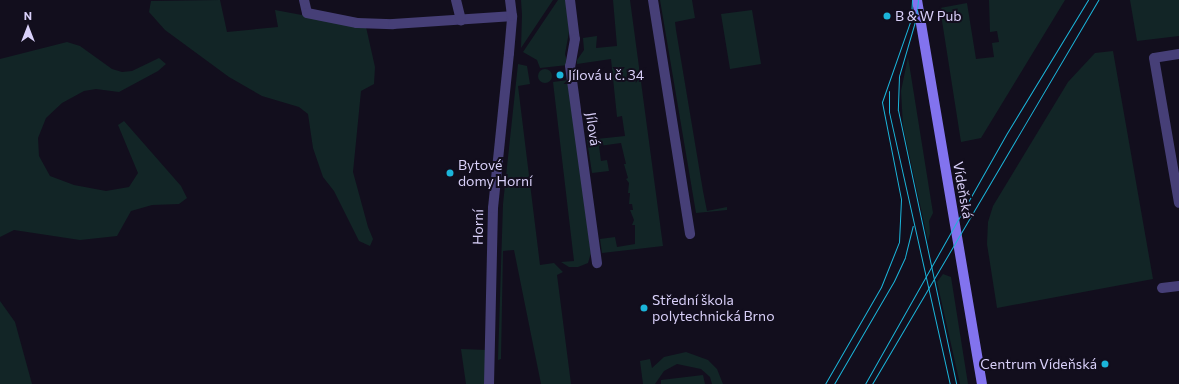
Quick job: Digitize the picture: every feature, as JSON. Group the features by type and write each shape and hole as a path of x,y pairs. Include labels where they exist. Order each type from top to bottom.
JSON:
{"main road":[{"name":"Vídeňská","path":"917,0 982,384"}],"street":[{"path":"304,0 307,13 357,23 461,20 512,16"},
{"path":"456,0 461,20"},
{"name":"Horní","path":"489,384 493,208 512,16 510,0"},
{"name":"Jílová","path":"570,0 576,39 570,66 597,263"},
{"path":"653,0 690,234"},
{"path":"1179,54 1154,58 1179,203"},
{"path":"1162,288 1179,286"}],"green space":[{"path":"220,0 227,32 278,27 275,10 366,27 375,67 374,84 361,91 353,172 368,227 373,239 370,246 359,241 334,191 323,177 313,148 308,114 299,107 262,96 229,77 165,30 149,12 151,1"},
{"path":"521,0 553,0 521,48 522,15"},
{"path":"558,0 566,0 569,32 565,54 568,65 540,68 537,60 523,52"},
{"path":"613,0 630,0 663,246 602,253 600,239 615,237 617,247 635,244 635,225 632,225 634,220 630,210 633,210 632,204 629,204 629,183 626,179 628,178 621,143 599,146 601,161 607,160 609,171 592,173 587,140 625,136 622,116 617,117 611,59 577,64 577,60 584,50 583,38 597,36 596,48 617,46"},
{"path":"660,0 692,0 695,18 675,22 676,30 707,211 727,207 727,210 696,213"},
{"path":"989,0 1065,0 981,138 961,142 940,8 967,3 976,59 994,57 992,43 999,42 997,31 990,32"},
{"path":"1130,0 1179,0 1179,36 1137,41"},
{"path":"752,10 761,64 730,69 721,14"},
{"path":"67,42 80,46 112,69 122,72 132,71 159,58 166,64 158,71 119,92 96,89 84,91 62,103 46,118 38,138 39,156 50,176 74,185 106,191 129,187 138,173 118,125 124,121 181,186 187,198 179,204 152,205 131,211 117,236 80,240 14,230 0,237 0,59"},
{"path":"1113,51 1153,279 997,308 987,244 988,222 993,206 1068,82 1095,53"},
{"path":"908,57 933,213 929,221 930,233 928,241 903,126 901,91"},
{"path":"518,64 527,66 530,84 518,86 540,265 554,263 563,272 557,275 571,384 541,384 514,250 503,251 501,359 498,360 503,204"},
{"path":"542,69 548,69 552,73 552,79 548,83 542,83 538,79 538,73"},
{"path":"568,80 591,253 588,263 578,267 569,267 561,262 574,261 553,82"},
{"path":"943,274 951,277 968,384 960,384 937,282"},
{"path":"0,301 15,322 32,384 0,384"},
{"path":"461,349 487,350 486,384 466,384"},
{"path":"686,352 708,360 717,369 723,384 712,384 710,377 701,369 677,364 664,371 655,384 643,384 640,361 650,359 652,368 664,357"},
{"path":"703,375 705,384 661,384 661,380"}],"tram line":[{"path":"825,384 881,287 899,242 901,199 882,102 911,19 912,0"},
{"path":"918,0 916,18 899,76 898,110 956,384"},
{"path":"865,384 1007,133 1088,0"},
{"path":"872,384 1098,0"},
{"path":"889,91 889,112 950,384"},
{"path":"834,384 894,281 905,257 913,226"}],"place":[{"name":"B & W Pub","path":"887,16"},
{"name":"Jílová u č. 34","path":"560,75"},
{"name":"Bytové domy Horní","path":"450,173"},
{"name":"Střední škola polytechnická Brno","path":"644,308"},
{"name":"Centrum Vídeňská","path":"1105,364"}]}
